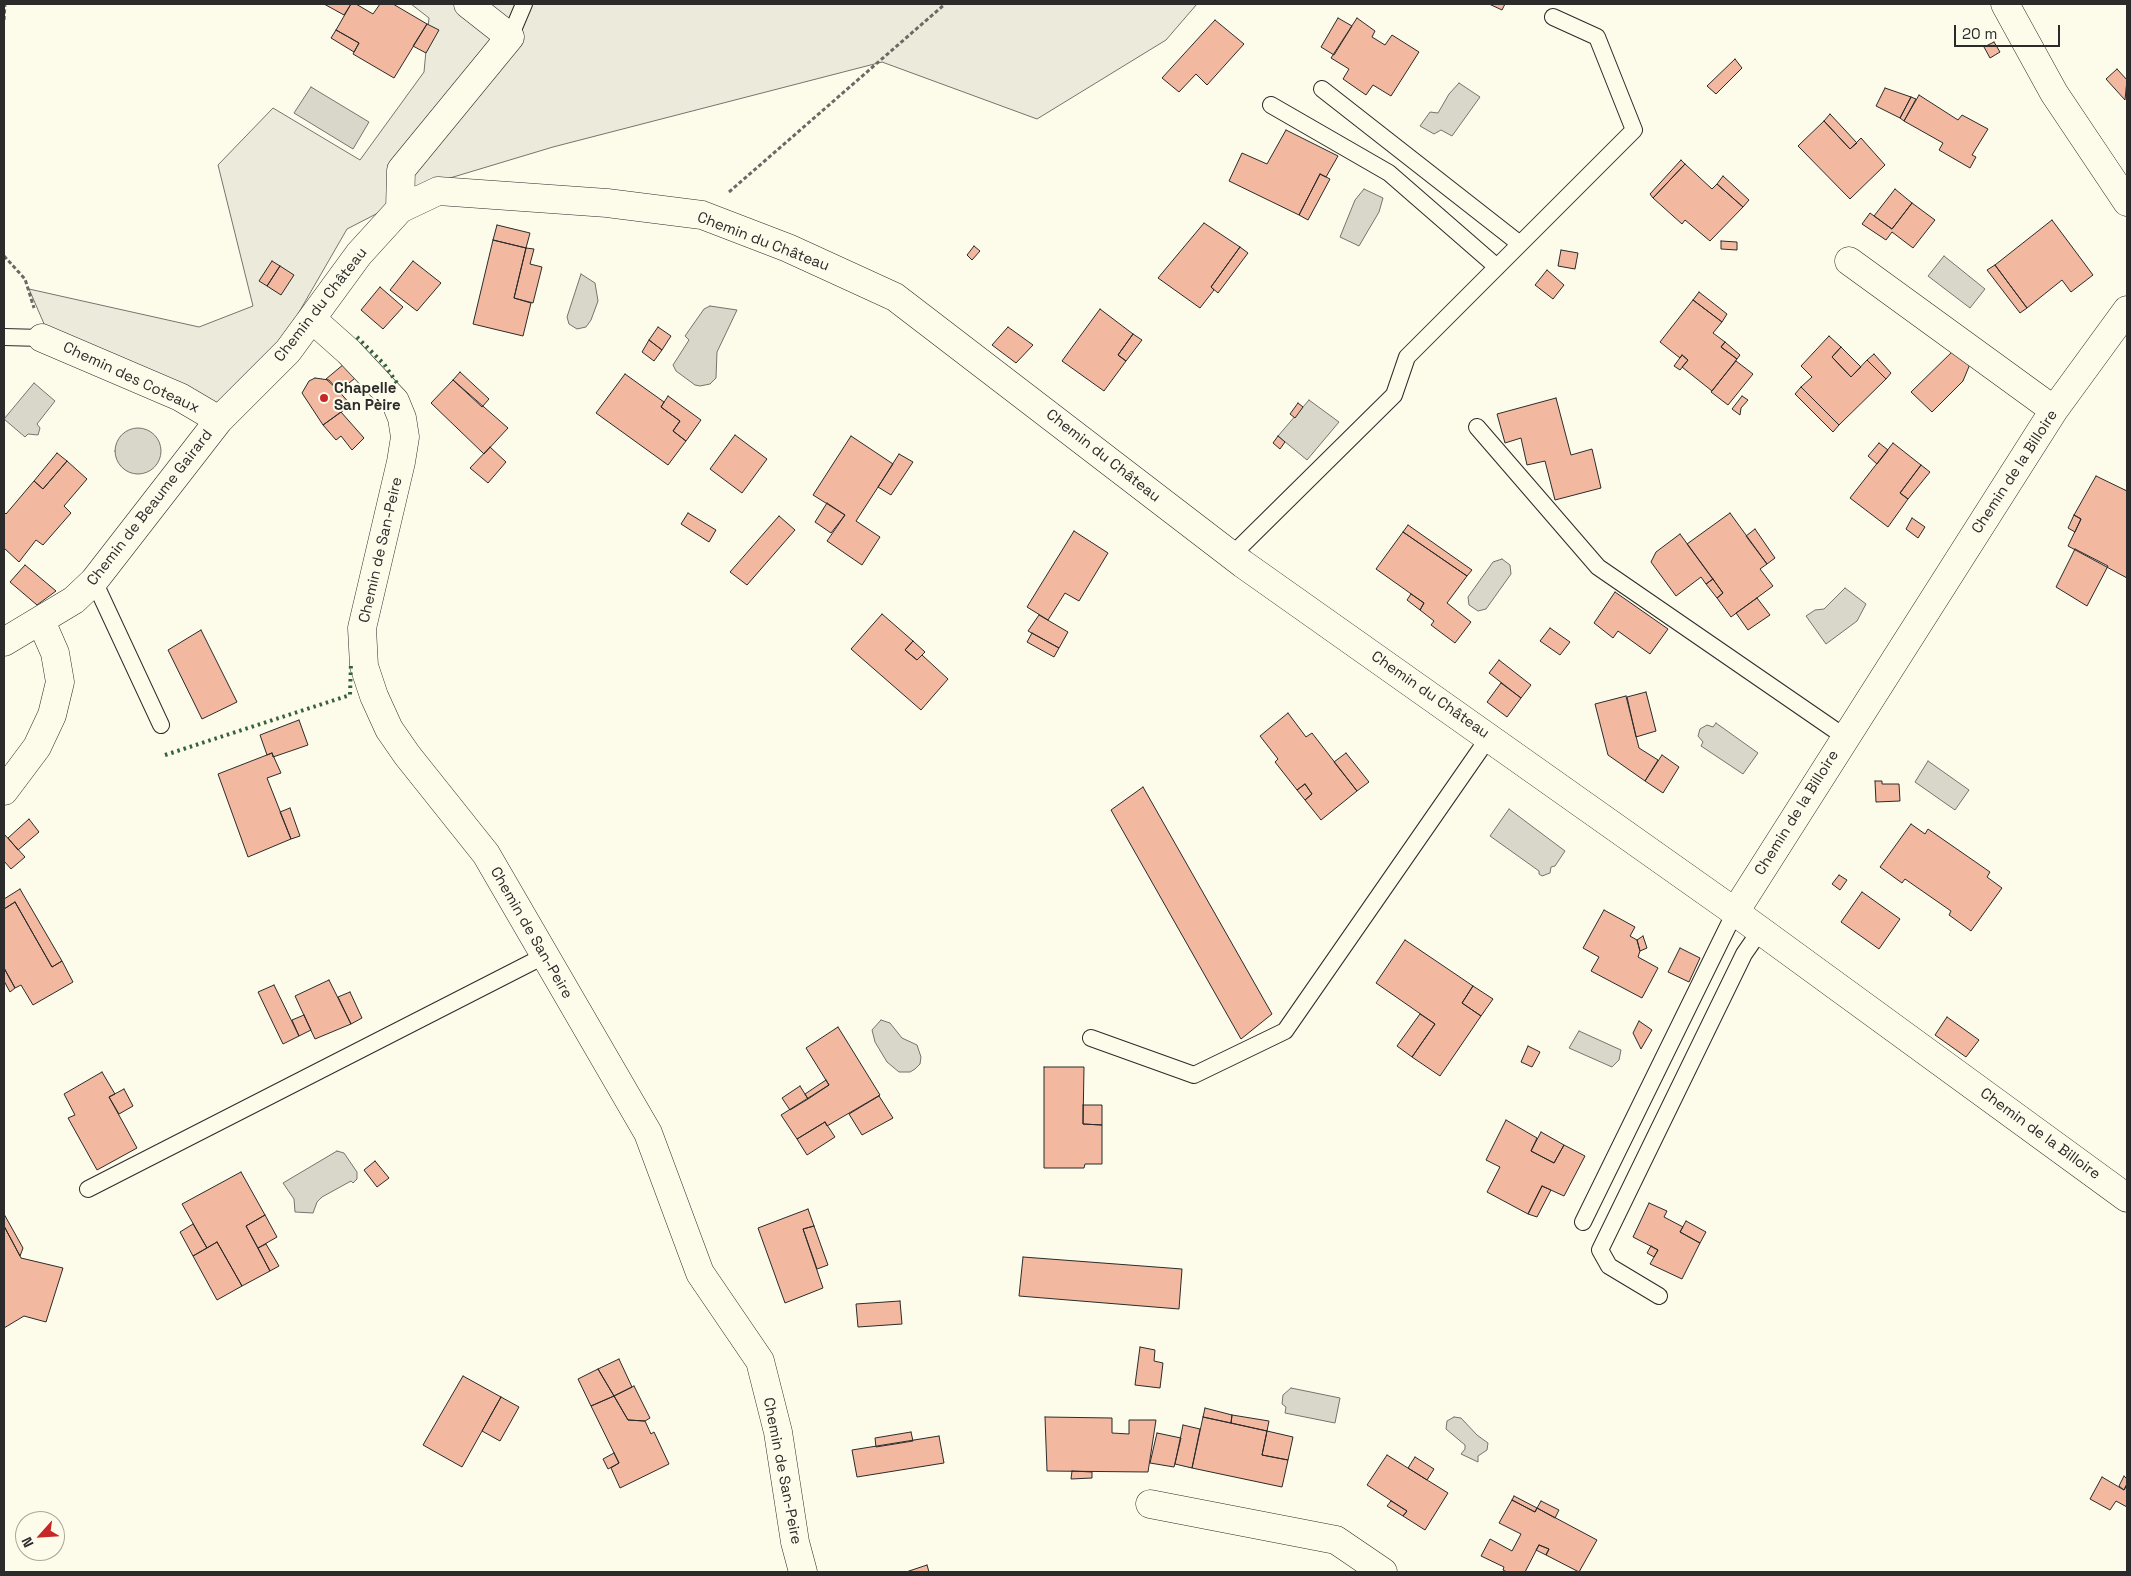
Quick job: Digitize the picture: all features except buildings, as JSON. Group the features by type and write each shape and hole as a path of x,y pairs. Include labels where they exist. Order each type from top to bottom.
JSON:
{"street":[{"path":"400,209 401,170 510,37 468,4"},
{"path":"2004,4 2054,92 2127,202"},
{"name":"Chemin du Château","path":"219,420 288,351 313,320 359,254 400,209 438,190 607,203 702,215 788,248 895,297 1232,555 1735,912"},
{"path":"1849,261 2054,410"},
{"name":"Chemin de la Billoire","path":"2127,310 2054,410 1735,912 2127,1198"},
{"name":"Chemin de San-Peire","path":"313,320 349,352 396,401 402,418 405,438 402,462 362,628 364,666 374,696 389,729 407,755 486,854 648,1133 700,1273 760,1362 778,1432 795,1542 803,1572"},
{"name":"Chemin des Coteaux","path":"42,338 180,397 219,420"},
{"name":"Chemin de Beaume Gairard","path":"4,642 74,600 94,581 219,420"},
{"path":"4,791 37,747 52,715 60,682 55,653 41,621"},
{"path":"1150,1504 1336,1540 1383,1572"}],"lane":[{"path":"510,37 524,4"},
{"path":"1232,555 1394,395 1407,357 1634,130 1596,37 1553,17"},
{"path":"1322,89 1520,244"},
{"path":"1271,105 1389,173 1498,267"},
{"path":"4,337 42,338"},
{"path":"1477,427 1598,567 1845,737"},
{"path":"94,581 161,725"},
{"path":"1091,1038 1194,1075 1285,1031 1489,737"},
{"path":"1583,1222 1735,912"},
{"path":"1659,1296 1609,1266 1600,1250 1744,954 1760,930"},
{"path":"88,1189 544,956"}],"path":[{"path":"4,20 5,4"},
{"path":"702,215 945,4"},
{"path":"4,256 25,279 42,338"}],"shaded area":[{"path":"411,4 1197,4 1166,40 1037,119 882,62 553,147 440,181 347,229 287,333 210,410 48,333 29,289 199,327 253,306 218,165 273,108 360,160 424,72 429,18"},
{"path":"1459,83 1480,97 1452,136 1441,130 1434,134 1420,126 1430,112 1438,113 1449,94"},
{"path":"311,87 369,122 353,149 294,113"},
{"path":"1364,189 1383,198 1379,212 1359,246 1340,237 1355,200"},
{"path":"1944,256 1985,289 1970,308 1928,276"},
{"path":"581,274 595,283 598,301 591,320 586,327 577,329 569,324 567,317"},
{"path":"710,306 737,310 717,352 716,378 710,384 700,386 695,385 676,371 673,365 689,340 685,336 704,309"},
{"path":"34,383 55,401 37,424 40,428 38,435 28,434 25,437 4,419"},
{"path":"1309,400 1339,422 1307,460 1278,436"},
{"path":"138,428 151,432 157,438 161,451 157,464 151,470 138,474 125,470 119,464 115,451 119,438 125,432"},
{"path":"1502,559 1510,565 1511,574 1486,609 1478,611 1469,605 1468,597 1493,562"},
{"path":"1845,588 1866,604 1857,621 1826,644 1806,616 1815,610 1824,609"},
{"path":"1716,723 1758,753 1743,774 1701,746 1703,742 1698,736 1700,729 1707,725 1713,727"},
{"path":"1928,761 1969,790 1955,810 1915,782"},
{"path":"1509,809 1565,851 1555,866 1551,867 1550,873 1542,876 1539,874 1539,871 1490,836"},
{"path":"881,1020 890,1023 902,1038 917,1045 921,1057 920,1064 915,1069 910,1072 899,1072 887,1062 875,1042 872,1030"},
{"path":"1579,1031 1621,1050 1619,1060 1612,1067 1569,1048"},
{"path":"337,1151 344,1153 357,1172 357,1179 353,1183 351,1181 322,1197 317,1202 313,1213 295,1212 294,1199 283,1183"},
{"path":"1291,1388 1340,1398 1335,1423 1285,1413 1286,1407 1282,1404 1283,1395"},
{"path":"1454,1417 1461,1418 1477,1435 1488,1443 1487,1450 1478,1456 1478,1462 1461,1454 1465,1449 1465,1445 1446,1429 1447,1421"}],"hedge":[{"path":"357,337 384,364 399,386"},
{"path":"165,755 350,695 351,662"}],"place":[{"name":"Chapelle San Pèire","path":"324,398"}]}
